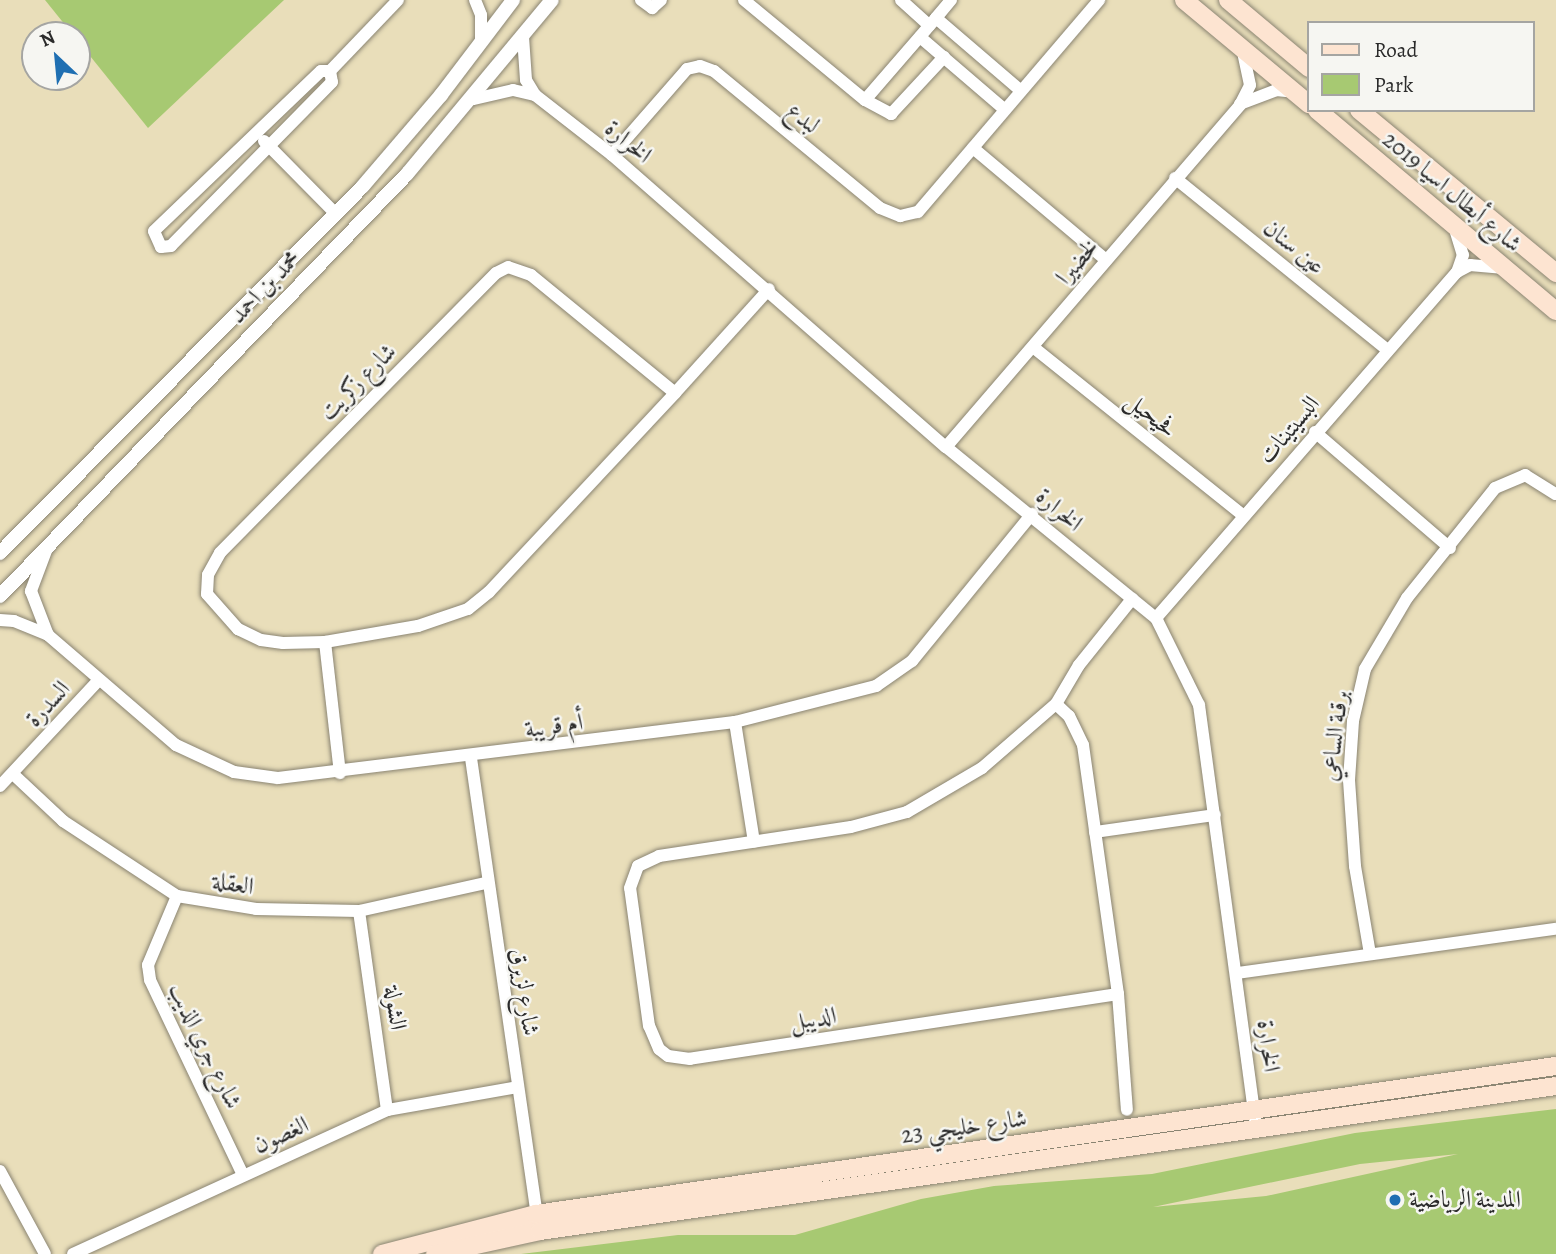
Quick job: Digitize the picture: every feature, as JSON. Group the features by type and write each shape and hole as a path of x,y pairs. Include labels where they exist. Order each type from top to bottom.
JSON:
{"main road":[{"path":"1184,0 1308,103"},
{"path":"1228,0 1308,67"},
{"name":"شارع أبطال اسيا 2019","path":"1319,112 1556,312"},
{"name":"شارع أبطال اسيا 2019","path":"1361,112 1556,273"},
{"name":"شارع خليجي 23","path":"382,1254 538,1222 1255,1110 1556,1066"},
{"name":"شارع خليجي 23","path":"435,1254 538,1222 1256,1129 1556,1086"}],"street":[{"path":"330,71 332,82 171,246 161,247 154,231 321,71 330,71 398,0"},
{"path":"475,0 481,15 481,43"},
{"name":"محمد بن احمد","path":"0,552 336,214 416,126 513,0"},
{"name":"محمد بن احمد","path":"0,596 407,174 474,99 552,0"},
{"path":"641,0 652,8 661,0"},
{"path":"744,0 865,100 891,114 944,57"},
{"path":"901,0 933,21 1020,90"},
{"path":"865,100 951,0"},
{"name":"لبدع","path":"612,155 687,69 700,66 714,71 880,208 900,216 918,212 1099,0"},
{"path":"523,37 526,80 535,95"},
{"path":"920,37 1004,109"},
{"name":"لخضيرا","path":"946,447 1240,104 1250,85 1249,66 1240,47"},
{"path":"474,99 513,90 535,95"},
{"name":"لخضيرا","path":"1240,104 1276,90 1294,92"},
{"name":"الخرارة","path":"535,95 612,155 769,289 946,447 1032,514 1156,618 1199,705 1256,1129"},
{"path":"257,133 336,214"},
{"path":"973,148 1105,260"},
{"name":"عين سنان","path":"1175,178 1386,349"},
{"path":"1453,226 1463,255 1457,272"},
{"path":"1457,272 1470,265 1504,268"},
{"name":"شارع زكريت","path":"675,393 531,275 508,267 496,273 220,553 208,575 208,594 238,629 261,640 325,642 418,626 467,609 489,592 675,393 769,289"},
{"name":"البسيتينات","path":"1156,618 1386,349 1457,272"},
{"name":"فحيحيل","path":"1033,347 1244,516"},
{"path":"1315,432 1450,548"},
{"name":"برقـة الساعي","path":"1370,954 1350,817 1353,721 1366,669 1380,639 1495,488 1510,478 1525,475 1556,494"},
{"name":"أم قريبة","path":"0,620 14,621 48,635 98,681 176,745 234,772 278,778 340,773 735,722 876,686 912,661 1032,514"},
{"name":"أم قريبة","path":"48,546 31,590 48,635"},
{"name":"الديبل","path":"1118,994 690,1059 668,1056 659,1049 649,1026 630,888 638,866 659,856 851,827 907,811 990,762 1056,704 1079,665 1132,599"},
{"path":"325,642 340,773"},
{"name":"السدرة","path":"0,786 98,681"},
{"path":"1056,704 1083,745 1118,994 1127,1110"},
{"path":"735,722 754,842"},
{"name":"شارع لزيرق","path":"471,758 485,883 538,1222"},
{"name":"العقلة","path":"13,774 63,821 177,896 256,909 359,911 485,883"},
{"path":"1095,832 1215,815"},
{"name":"شارع جري الذيب","path":"177,896 148,965 150,980 243,1175"},
{"name":"الشولة","path":"359,911 387,1110"},
{"path":"1237,973 1556,929"},
{"name":"الغصون","path":"72,1254 387,1110 517,1087"},
{"path":"0,1171 41,1249"}],"green space":[{"path":"45,0 284,0 148,128 91,57 91,21 62,21"},
{"name":"المدينة الرياضية","path":"1556,1109 1556,1254 521,1254 678,1235 795,1235 921,1199 994,1186 1152,1174 1355,1133","holes":["1458,1154 1266,1196 1153,1207 1360,1164"]}],"place":[{"name":"المدينة الرياضية","path":"1395,1200"}]}
